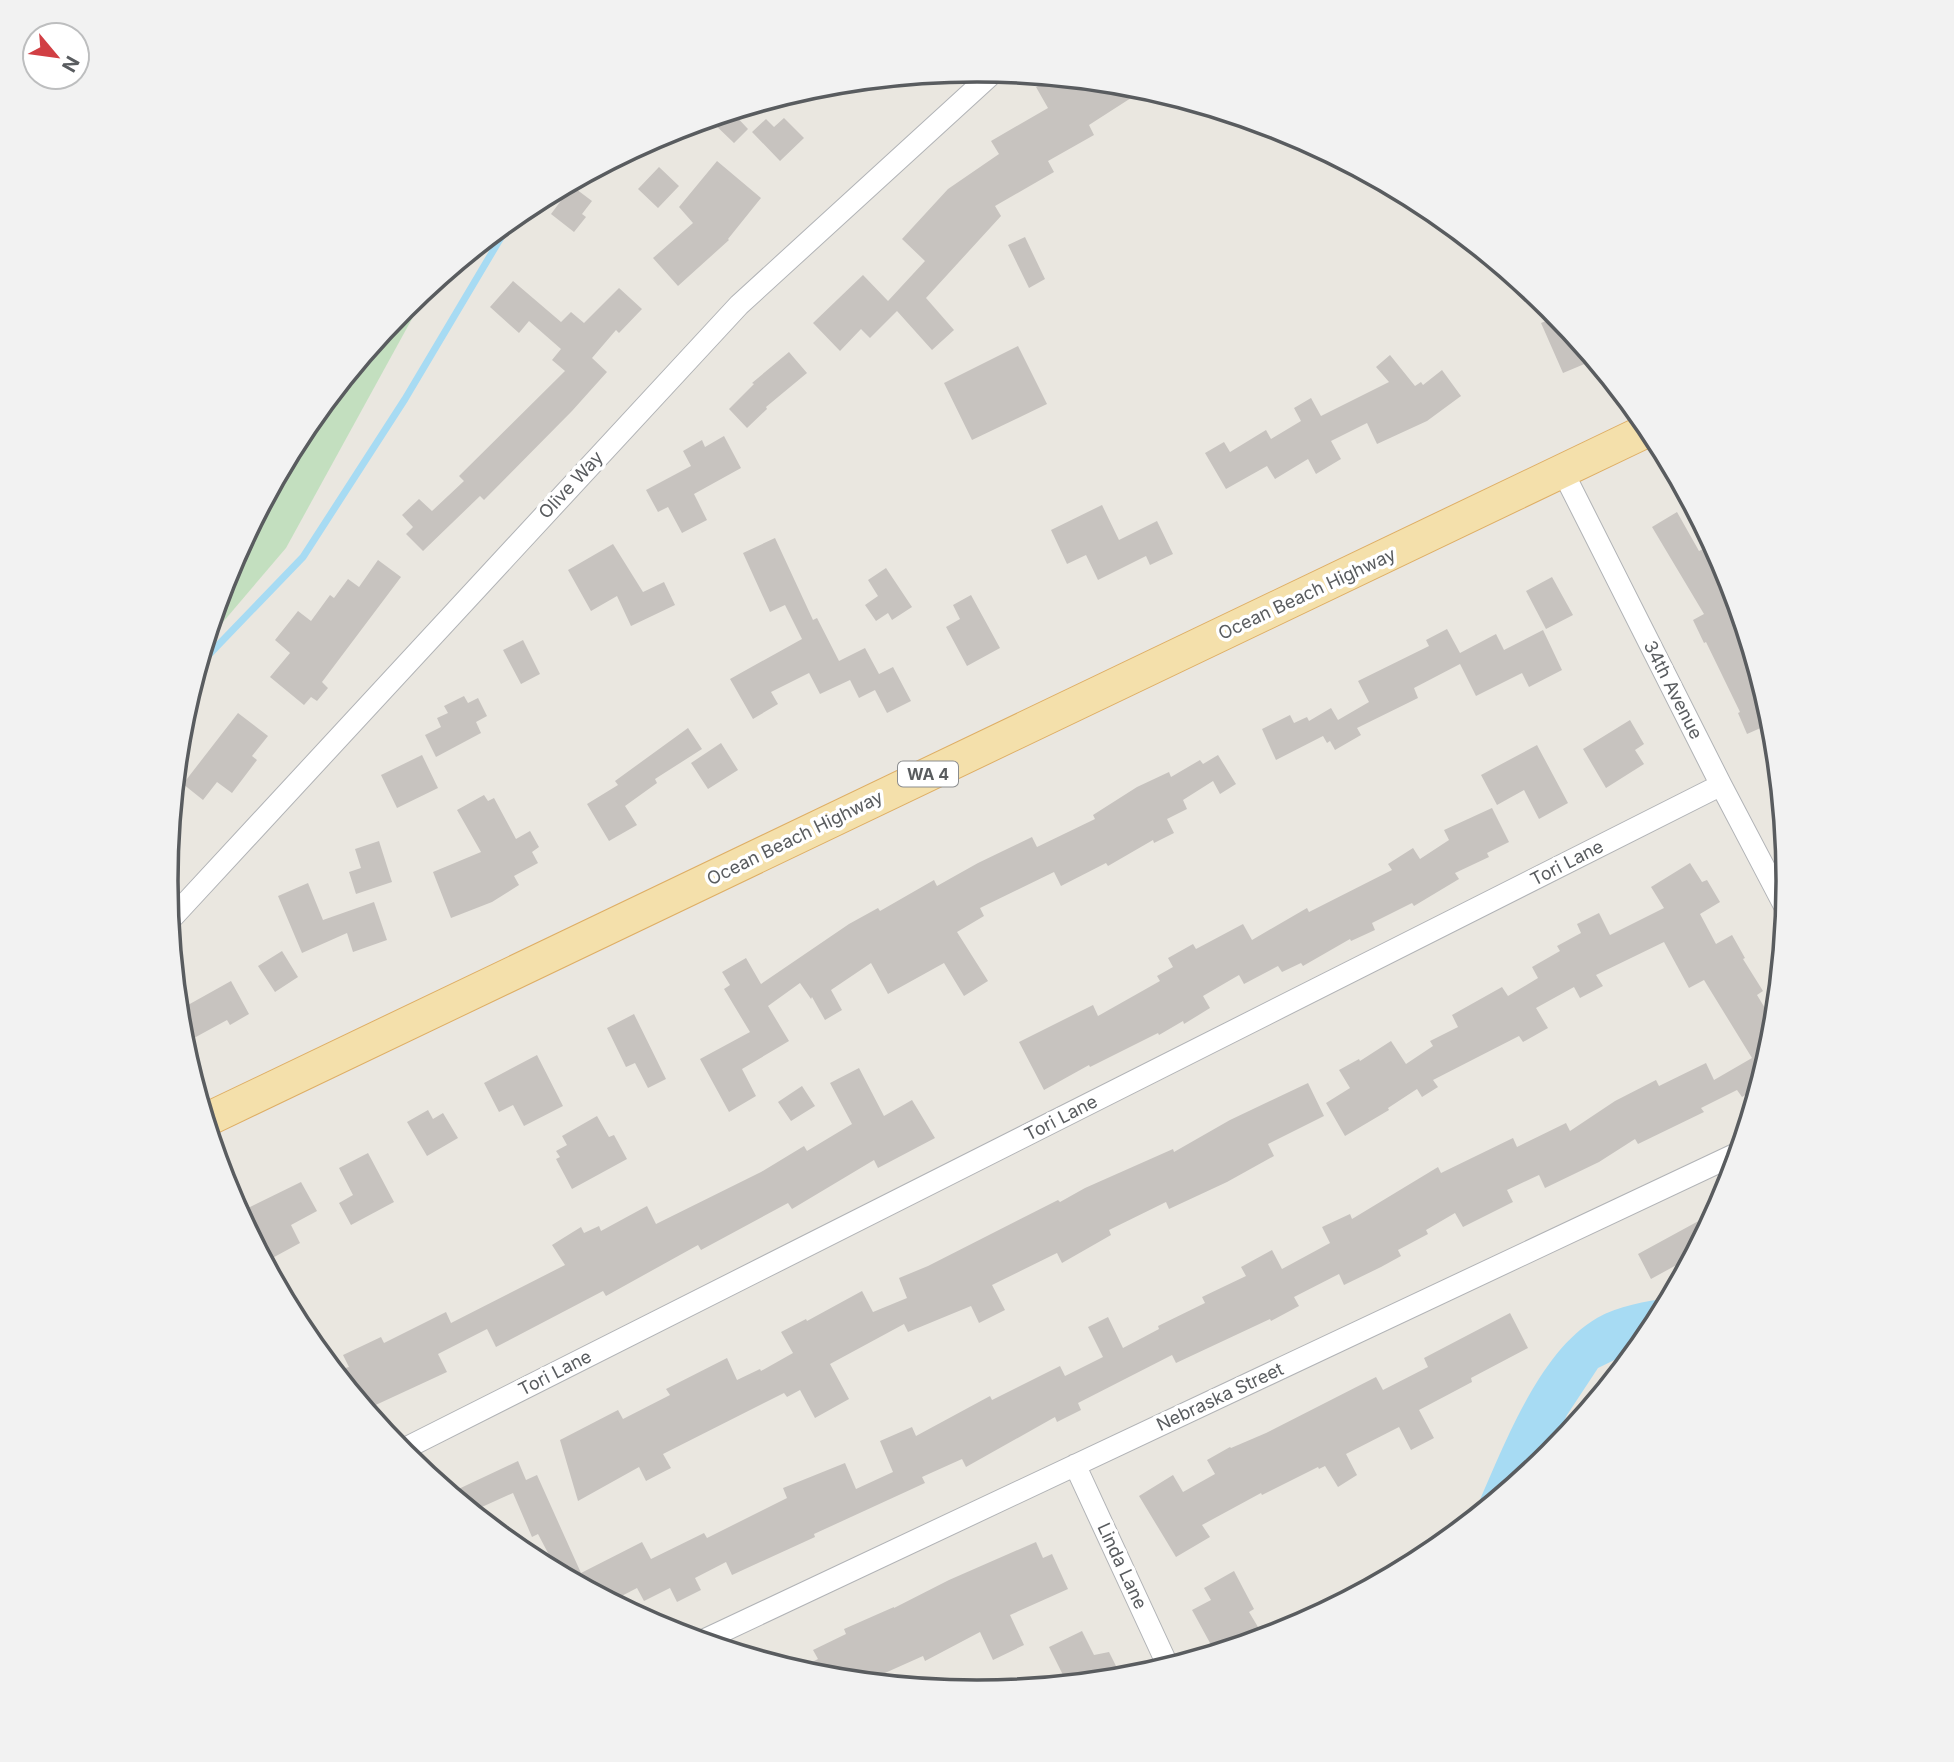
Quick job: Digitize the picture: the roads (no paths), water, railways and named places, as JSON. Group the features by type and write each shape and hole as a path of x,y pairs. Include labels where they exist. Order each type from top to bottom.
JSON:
{"main road":[{"name":"Ocean Beach Highway","path":"214,1116 1639,434"}],"street":[{"name":"Olive Way","path":"179,910 739,305 983,82"},
{"name":"34th Avenue","path":"1563,472 1721,785 1776,886"},
{"name":"Tori Lane","path":"412,1446 1721,785"},
{"name":"Nebraska Street","path":"715,1635 1725,1159"},
{"name":"Linda Lane","path":"1075,1465 1164,1657"}],"water":[{"path":"1657,1300 1617,1359 1598,1368 1563,1424 1504,1482 1479,1502 1522,1409 1555,1356 1575,1334 1597,1318 1614,1310"}],"waterway":[{"path":"212,651 303,557 405,399 499,242"}]}
